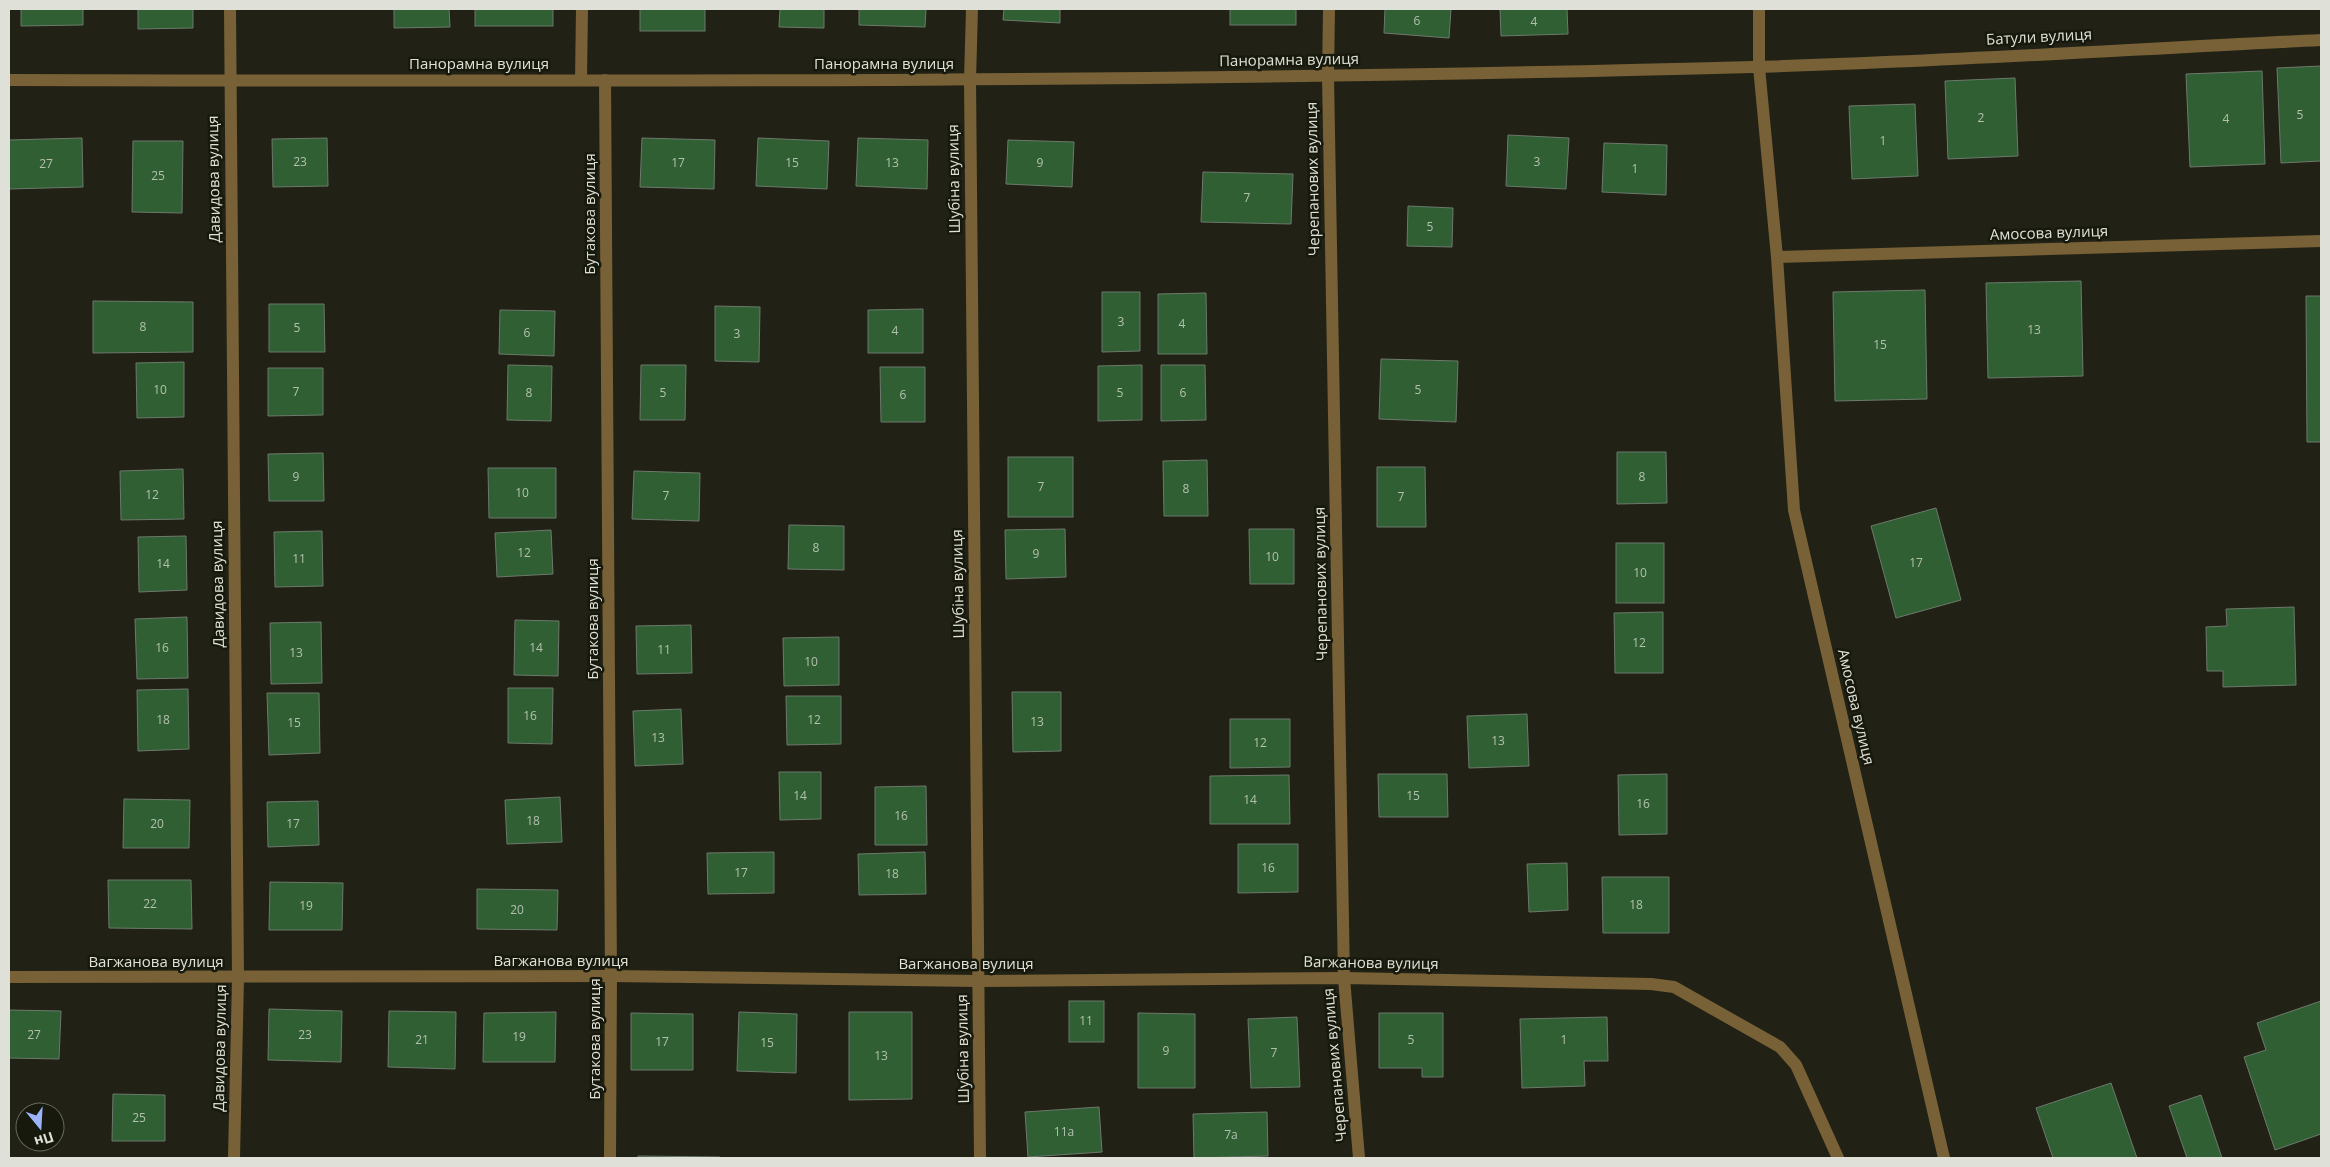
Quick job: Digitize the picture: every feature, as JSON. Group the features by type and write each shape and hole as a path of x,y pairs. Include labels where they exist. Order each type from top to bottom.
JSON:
{"street":[{"name":"Давидова вулиця","path":"230,9 238,978 234,1158"},
{"path":"581,80 582,9"},
{"name":"Шубіна вулиця","path":"972,9 970,80 980,1158"},
{"name":"Черепанових вулиця","path":"1329,9 1328,76 1344,978 1359,1158"},
{"name":"Амосова вулиця","path":"1759,9 1759,67 1778,257 1794,510 1944,1158"},
{"name":"Батули вулиця","path":"1759,67 2321,40"},
{"name":"Панорамна вулиця","path":"9,80 970,80 1328,76 1759,67"},
{"name":"Бутакова вулиця","path":"605,80 611,976 610,1158"},
{"name":"Амосова вулиця","path":"1778,257 2321,241"},
{"name":"Вагжанова вулиця","path":"9,977 611,976 978,981 1344,978 1651,984 1674,987 1780,1047 1796,1065 1838,1158"}],"building":[{"path":"21,9 83,9 83,25 21,26"},
{"path":"138,9 193,9 193,28 138,29"},
{"path":"394,9 449,9 450,27 394,28"},
{"path":"475,9 553,9 553,26 475,26"},
{"path":"640,9 705,9 705,31 640,31"},
{"path":"780,9 824,9 824,28 779,27"},
{"path":"859,9 926,9 925,27 859,25"},
{"path":"1004,9 1060,9 1060,23 1003,20"},
{"path":"1230,9 1296,9 1296,25 1230,25"},
{"path":"1385,9 1451,9 1449,38 1384,33"},
{"path":"1500,9 1567,9 1568,34 1501,36"},
{"path":"2321,66 2321,161 2281,163 2277,68"},
{"path":"2262,71 2265,164 2190,167 2186,74"},
{"path":"2015,78 2018,156 1948,159 1945,81"},
{"path":"1915,104 1918,176 1852,179 1849,106"},
{"path":"1508,135 1569,138 1566,189 1506,186"},
{"path":"82,138 83,187 9,189 9,140"},
{"path":"327,138 328,186 273,187 272,139"},
{"path":"642,138 715,140 714,189 640,187"},
{"path":"758,138 829,141 827,189 756,186"},
{"path":"858,138 928,140 927,189 856,186"},
{"path":"1008,140 1074,142 1072,187 1006,184"},
{"path":"133,141 183,141 182,213 132,212"},
{"path":"1604,143 1667,145 1666,195 1602,192"},
{"path":"1203,172 1293,174 1291,224 1201,222"},
{"path":"1408,206 1453,208 1452,247 1407,246"},
{"path":"2081,281 2083,376 1988,378 1986,283"},
{"path":"1925,290 1927,399 1835,401 1833,292"},
{"path":"1102,292 1140,292 1140,351 1102,352"},
{"path":"1206,293 1207,354 1158,354 1158,294"},
{"path":"2306,296 2321,296 2321,442 2307,442"},
{"path":"93,301 193,302 193,352 93,353"},
{"path":"269,304 324,304 325,352 269,352"},
{"path":"715,306 760,307 759,362 715,361"},
{"path":"923,309 923,353 868,353 868,310"},
{"path":"500,310 555,311 554,356 499,354"},
{"path":"1381,359 1458,361 1456,422 1379,419"},
{"path":"184,362 184,417 137,418 136,363"},
{"path":"508,365 552,366 551,421 507,420"},
{"path":"641,365 686,365 685,420 640,420"},
{"path":"1142,365 1142,420 1098,421 1098,366"},
{"path":"1161,365 1205,365 1206,420 1161,421"},
{"path":"880,367 925,367 925,422 881,422"},
{"path":"268,368 323,368 323,415 268,416"},
{"path":"1617,452 1666,452 1667,503 1617,504"},
{"path":"323,453 324,501 269,501 268,454"},
{"path":"1008,457 1073,457 1073,517 1008,517"},
{"path":"1207,460 1208,516 1164,516 1163,461"},
{"path":"1377,467 1425,467 1426,527 1377,527"},
{"path":"488,468 556,468 556,518 489,518"},
{"path":"183,469 184,519 121,520 120,471"},
{"path":"634,471 700,473 699,521 632,519"},
{"path":"1936,508 1961,600 1896,618 1871,526"},
{"path":"789,525 844,526 844,570 788,569"},
{"path":"1065,529 1066,577 1006,579 1005,530"},
{"path":"1249,529 1294,529 1294,584 1250,584"},
{"path":"551,530 553,574 497,577 495,533"},
{"path":"322,531 323,586 275,587 274,532"},
{"path":"186,536 187,590 139,592 138,537"},
{"path":"1616,543 1664,543 1664,603 1616,603"},
{"path":"2294,607 2296,685 2223,687 2223,671 2207,671 2206,627 2227,626 2226,609"},
{"path":"1663,612 1663,673 1615,673 1614,613"},
{"path":"187,617 188,678 137,679 135,619"},
{"path":"515,620 559,621 558,676 514,675"},
{"path":"321,622 322,683 271,684 270,623"},
{"path":"691,625 692,673 637,674 636,626"},
{"path":"839,637 839,685 784,686 783,638"},
{"path":"508,688 553,688 552,744 508,743"},
{"path":"188,689 189,749 138,751 137,690"},
{"path":"1012,692 1061,692 1061,751 1013,752"},
{"path":"267,693 319,693 320,753 269,755"},
{"path":"786,696 841,696 841,744 787,745"},
{"path":"681,709 683,764 635,766 633,711"},
{"path":"1527,714 1529,766 1469,768 1467,716"},
{"path":"1230,719 1290,719 1290,767 1230,768"},
{"path":"779,772 821,772 821,819 780,820"},
{"path":"1378,774 1447,774 1448,817 1379,817"},
{"path":"1667,774 1667,834 1619,835 1618,775"},
{"path":"1289,775 1290,824 1210,824 1210,776"},
{"path":"926,786 927,845 875,845 875,787"},
{"path":"560,797 562,842 507,844 505,800"},
{"path":"124,799 190,800 189,848 123,848"},
{"path":"318,801 319,845 268,847 267,802"},
{"path":"1238,844 1298,844 1298,892 1238,893"},
{"path":"774,852 774,893 708,894 707,853"},
{"path":"925,852 926,894 859,895 858,854"},
{"path":"1567,863 1568,910 1529,912 1527,864"},
{"path":"1602,877 1669,877 1669,933 1603,933"},
{"path":"108,880 191,880 192,929 109,928"},
{"path":"270,882 343,883 342,930 269,930"},
{"path":"477,889 558,890 557,930 477,929"},
{"path":"1069,1001 1104,1001 1104,1042 1069,1042"},
{"path":"2321,1001 2321,1134 2275,1150 2244,1057 2266,1050 2257,1023"},
{"path":"269,1009 342,1011 341,1062 268,1060"},
{"path":"9,1010 61,1011 59,1059 9,1058"},
{"path":"389,1011 456,1012 455,1069 388,1067"},
{"path":"556,1012 555,1062 483,1062 484,1013"},
{"path":"739,1012 797,1014 796,1073 737,1071"},
{"path":"849,1012 912,1012 912,1099 849,1100"},
{"path":"631,1013 693,1014 693,1070 631,1070"},
{"path":"1138,1013 1195,1014 1195,1088 1138,1088"},
{"path":"1379,1013 1443,1013 1443,1077 1422,1077 1422,1068 1379,1068"},
{"path":"1297,1017 1300,1087 1251,1088 1248,1019"},
{"path":"1607,1017 1608,1061 1584,1061 1585,1086 1522,1088 1520,1019"},
{"path":"2111,1083 2137,1158 2053,1158 2036,1108"},
{"path":"113,1094 165,1095 165,1141 112,1141"},
{"path":"2201,1095 2222,1158 2187,1158 2169,1106"},
{"path":"1099,1107 1102,1152 1028,1157 1025,1112"},
{"path":"1267,1112 1268,1156 1194,1158 1193,1114"},
{"path":"638,1156 720,1157 720,1158 638,1158"}]}
